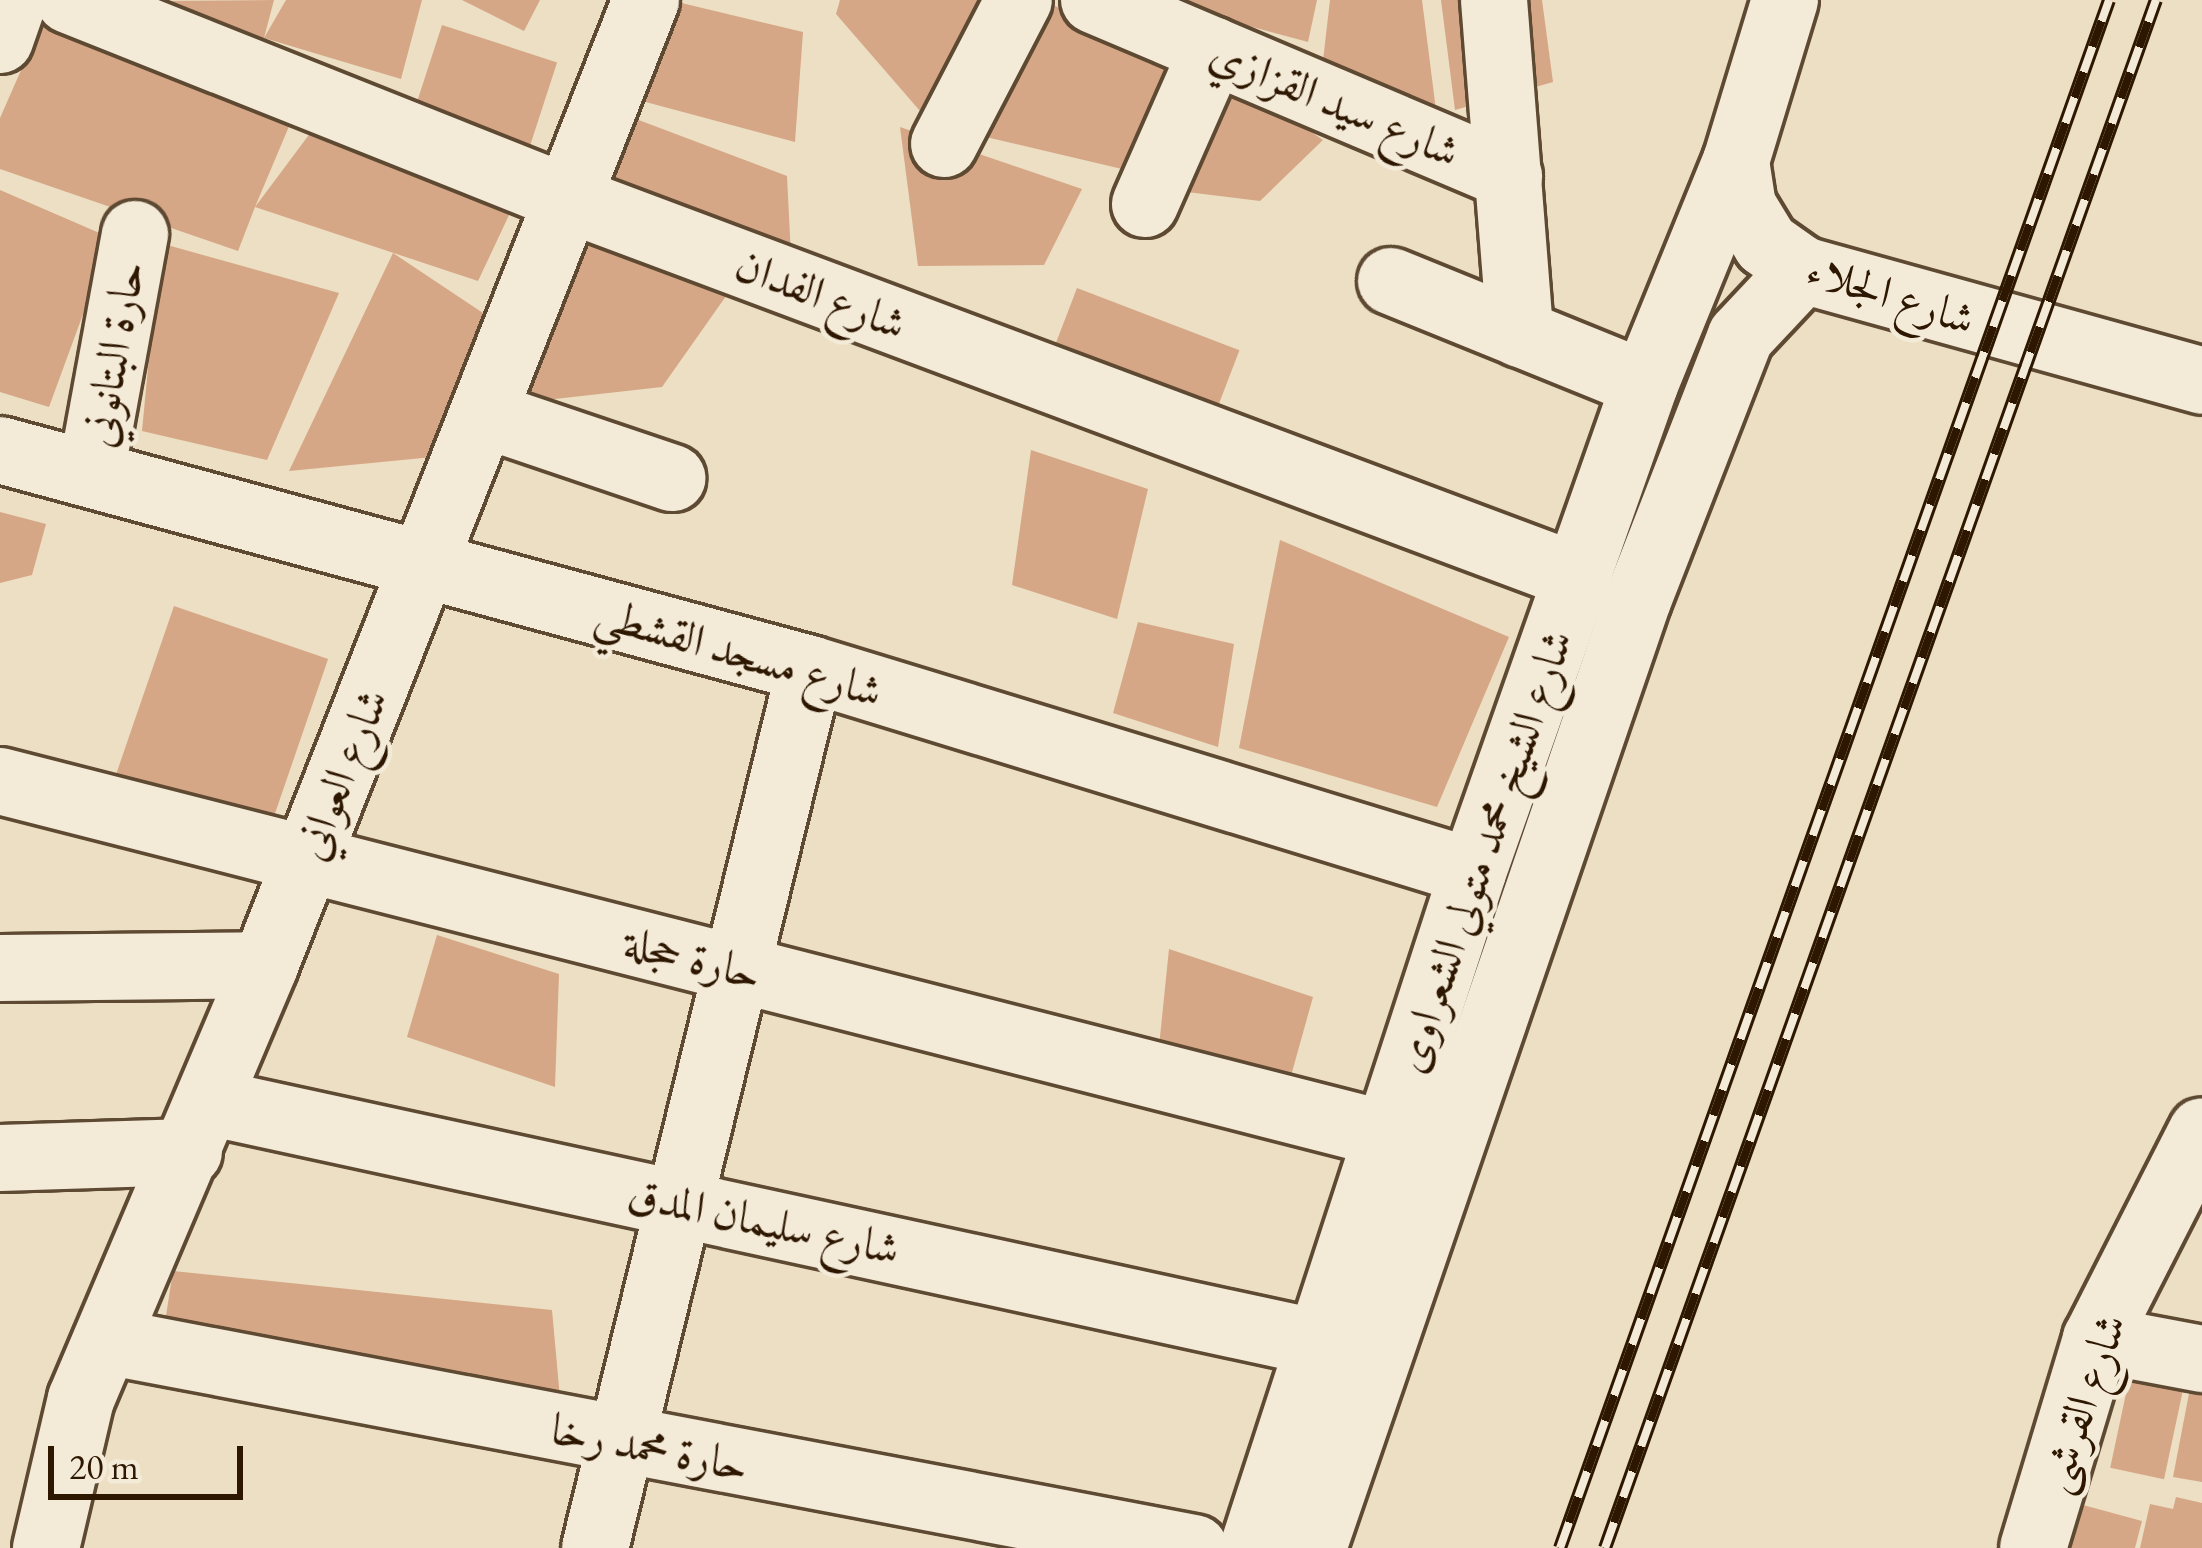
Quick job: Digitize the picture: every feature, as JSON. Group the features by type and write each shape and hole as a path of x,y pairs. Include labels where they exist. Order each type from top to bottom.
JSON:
{"street":[{"path":"0,40 14,0"},
{"name":"شارع الفدان","path":"69,0 566,198 1578,577"},
{"name":"شارع العواني","path":"31,1532 265,965 646,0"},
{"path":"944,144 1019,0"},
{"name":"شارع سيد القزازي","path":"1094,0 1509,176"},
{"path":"1494,0 1520,334"},
{"path":"1736,161 1785,0"},
{"path":"1145,204 1213,50"},
{"name":"شارع الجلاء","path":"1736,161 1752,227 1803,270 2202,381"},
{"name":"شارع الشيخ محمد متولي الشعراوى","path":"1253,1548 1473,872 1645,385 1736,161"},
{"name":"حارة البتانوني","path":"92,474 135,234"},
{"name":"شارع الشيخ محمد متولي الشعراوى","path":"1313,1548 1638,600 1741,336 1803,270"},
{"path":"1391,281 1645,385"},
{"path":"483,414 672,478"},
{"name":"شارع مسجد القشطي","path":"0,450 810,669 1473,872"},
{"path":"595,1548 810,669"},
{"name":"حارة حجلة","path":"0,781 1385,1134"},
{"path":"0,968 265,965"},
{"name":"شارع سليمان المدق","path":"0,1158 199,1127 679,1202 1319,1342"},
{"name":"شارع القرشى","path":"2033,1548 2096,1339 2198,1155"},
{"path":"2096,1339 2202,1359"},
{"name":"حارة محمد رخا","path":"106,1342 1194,1548"}],"building":[{"path":"274,0 264,38 157,1"},
{"path":"286,0 422,0 401,79 264,38"},
{"path":"462,0 540,0 524,31"},
{"path":"669,0 803,32 795,142 642,101"},
{"path":"840,0 993,0 920,111 836,14"},
{"path":"1044,0 1172,68 1122,169 969,133"},
{"path":"1152,0 1317,0 1308,42"},
{"path":"1330,0 1422,0 1437,118 1319,95"},
{"path":"1441,0 1542,0 1553,82 1455,110"},
{"path":"44,18 290,124 238,251 0,169 0,118"},
{"path":"442,25 557,62 529,150 414,112"},
{"path":"1234,79 1323,140 1260,201 1187,192"},
{"path":"628,116 787,176 791,256 603,194"},
{"path":"320,120 511,211 478,281 255,207"},
{"path":"900,127 1082,189 1044,265 918,266"},
{"path":"0,190 111,238 49,407 0,392"},
{"path":"582,229 731,289 662,387 519,403"},
{"path":"160,243 339,293 267,460 142,431"},
{"path":"393,253 483,313 433,457 289,471"},
{"path":"1077,288 1239,350 1213,419 1051,356"},
{"path":"1031,450 1148,489 1117,619 1012,585"},
{"path":"0,512 46,524 32,575 0,583"},
{"path":"1280,540 1509,637 1437,807 1239,748"},
{"path":"174,606 328,659 269,830 115,777"},
{"path":"1138,622 1234,644 1218,747 1113,713"},
{"path":"437,935 559,974 555,1087 407,1037"},
{"path":"1169,949 1313,997 1282,1108 1156,1076"},
{"path":"173,1271 552,1310 561,1409 165,1322"},
{"path":"2131,1370 2185,1381 2164,1479 2110,1468"},
{"path":"2191,1383 2202,1385 2202,1482 2173,1477"},
{"path":"2176,1497 2202,1503 2202,1548 2140,1548 2150,1504 2173,1509"},
{"path":"2072,1502 2142,1521 2135,1548 2035,1548"}],"railway":[{"path":"1560,1548 2109,0"},
{"path":"1605,1548 2156,0"}]}
